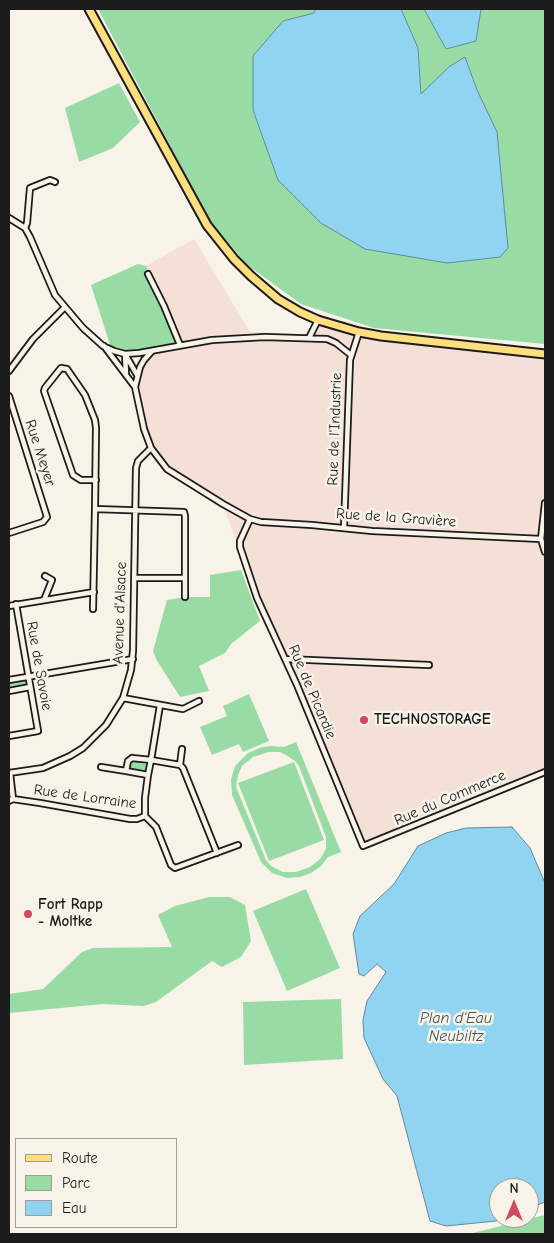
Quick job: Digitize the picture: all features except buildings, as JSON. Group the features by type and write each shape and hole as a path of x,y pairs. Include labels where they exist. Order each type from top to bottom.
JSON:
{"main road":[{"path":"89,9 207,225 217,239 251,276 278,299 318,320 359,332 545,354"}],"street":[{"path":"25,228 30,188 50,180 55,182"},
{"path":"9,218 25,228 52,289 65,307 83,328 103,346 135,387"},
{"path":"148,274 161,299 180,345"},
{"path":"9,371 33,339 65,307"},
{"path":"310,338 318,320"},
{"name":"Rue de l'Industrie","path":"344,528 351,355 359,332"},
{"path":"103,346 125,354 221,339 265,337 310,338 327,339 336,343 351,355"},
{"path":"151,448 144,429 135,387 137,375 144,360 152,351"},
{"path":"125,354 126,374"},
{"path":"125,354 137,375"},
{"path":"93,609 96,480 96,428 93,412 84,395 67,369 61,368 44,391 73,476 81,480 96,480"},
{"name":"Rue Meyer","path":"9,396 47,514 47,519 43,522 9,533"},
{"name":"Rue de la Gravière","path":"151,448 167,469 223,504 250,519 261,522 372,531 541,539"},
{"name":"Avenue d'Alsace","path":"10,773 43,768 84,748 106,725 123,698 133,659 136,466 151,448"},
{"path":"545,503 541,539 545,552"},
{"path":"95,509 184,512 186,516 184,597"},
{"name":"Rue de Picardie","path":"250,519 240,541 240,547 257,598 285,659 363,846"},
{"path":"44,600 52,580 45,576"},
{"path":"134,578 185,578"},
{"path":"9,606 94,592"},
{"name":"Rue de Savoie","path":"9,736 38,731 16,604"},
{"path":"9,680 133,659"},
{"path":"285,659 429,665"},
{"path":"9,691 30,687"},
{"path":"123,698 183,709 199,701"},
{"path":"146,816 145,798 160,705"},
{"path":"180,765 182,749"},
{"path":"126,771 128,761 132,758 180,765 185,771 217,853"},
{"path":"101,767 148,775"},
{"name":"Rue du Commerce","path":"363,846 545,772"},
{"name":"Rue de Lorraine","path":"10,773 11,800 137,819 146,816 156,827 173,867 180,867 238,845"}],"shaded area":[{"path":"194,239 250,332 304,334 316,321 337,328 545,356 545,775 363,846 297,685 257,598 223,505 167,469 151,448 135,387 141,368 151,350 177,342 146,266"}],"green space":[{"path":"98,9 316,9 314,13 283,21 253,110 421,95 418,48 401,9 424,9 446,49 476,41 481,9 545,9 545,344 374,328 301,304 246,264 209,219","holes":["465,58 477,90 421,95 450,66"]},
{"path":"119,83 140,122 113,148 79,162 65,108"},
{"path":"138,264 146,266 177,342 151,350 129,351 111,348 91,285"},
{"path":"241,570 260,621 231,644 225,653 199,666 209,691 180,697 153,651 167,600 185,597 210,597 210,575"},
{"path":"24,679 27,683 26,686 9,690 9,682"},
{"path":"249,694 269,741 243,752 239,744 212,755 200,727 227,716 223,706"},
{"path":"296,742 341,852 328,857 321,866 311,873 300,877 287,878 272,873 261,862 232,795 231,779 235,766 248,753 262,747 284,747","holes":["269,752 280,752 295,761 299,766 326,837 326,849 320,859 310,867 296,872 283,872 271,866 266,860 236,787 242,766 253,757"]},
{"path":"133,761 146,764 147,769 144,771 132,769 130,766"},
{"path":"294,762 324,840 269,861 238,783"},
{"path":"306,889 340,968 287,991 253,911"},
{"path":"209,897 230,897 245,905 251,941 241,957 222,967 212,961 156,1002 144,1006 102,1004 9,1013 9,994 43,989 82,952 93,948 172,947 158,915 175,906"},
{"path":"341,999 343,1059 244,1065 243,1002"},
{"path":"545,1215 545,1234 469,1234 493,1228 539,1228 539,1216"}],"water":[{"path":"316,9 401,9 418,48 421,94 450,66 465,57 477,90 497,132 508,248 500,257 447,263 365,249 321,223 278,180 253,110 253,56 283,21 314,13"},
{"path":"424,9 481,9 476,41 446,49"},
{"name":"Plan d'Eau Neubiltz","path":"512,827 530,848 545,883 545,1202 539,1204 539,1178 489,1178 489,1222 446,1226 430,1221 397,1096 383,1079 364,1038 363,1020 367,1001 386,972 377,964 364,976 359,974 353,934 360,916 394,884 418,846 446,833 466,828"}],"place":[{"name":"TECHNOSTORAGE","path":"364,720"},
{"name":"Fort Rapp - Moltke","path":"28,914"}]}
